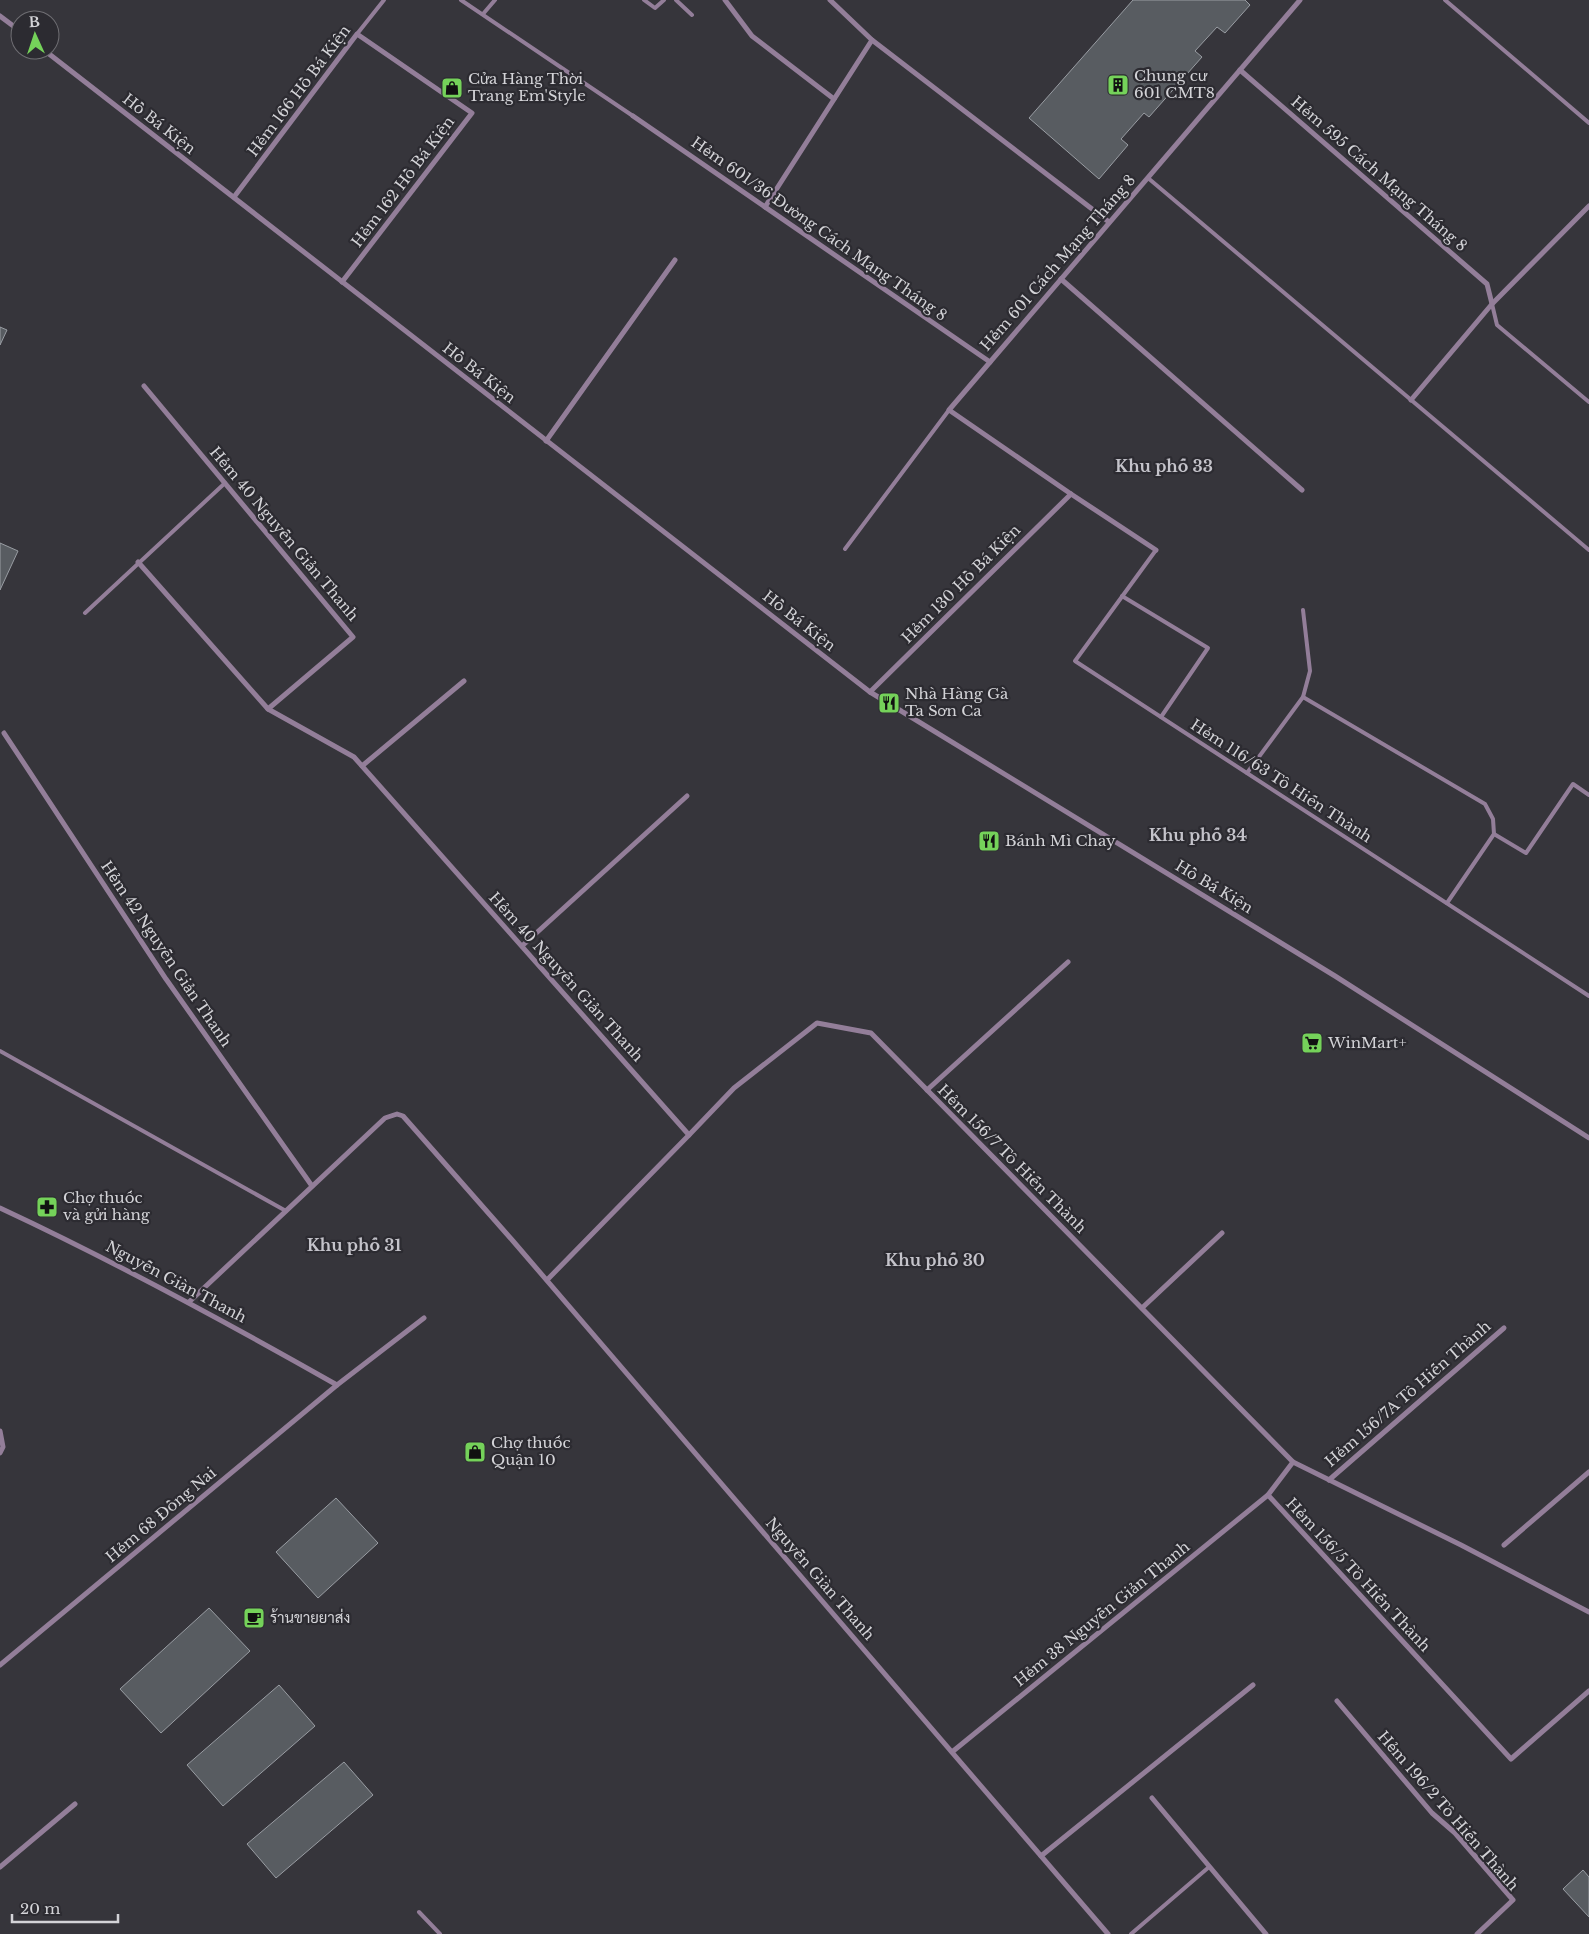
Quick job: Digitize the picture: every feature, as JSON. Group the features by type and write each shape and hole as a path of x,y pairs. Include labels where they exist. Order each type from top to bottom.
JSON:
{"street":[{"path":"724,0 752,36 834,99"},
{"path":"830,0 872,40 1109,222"},
{"name":"Hẻm 601 Cách Mạng Tháng 8","path":"949,410 1300,0"},
{"path":"0,16 10,24"},
{"name":"Hẻm 166 Hồ Bá Kiện","path":"234,197 357,34"},
{"name":"Hẻm 162 Hồ Bá Kiện","path":"342,282 472,113 357,34"},
{"path":"766,207 872,40"},
{"name":"Hồ Bá Kiện","path":"57,60 870,692 1335,976 1589,1138"},
{"name":"Hẻm 595 Cách Mạng Tháng 8","path":"1240,70 1487,284 1492,304"},
{"name":"Hẻm 601/36 Đường Cách Mạng Tháng 8","path":"633,116 990,362"},
{"path":"1411,400 1492,304 1589,206"},
{"path":"546,441 675,260"},
{"path":"1061,279 1302,490"},
{"name":"Hẻm 40 Nguyễn Giản Thanh","path":"144,386 353,637 268,709"},
{"path":"949,410 1070,494 1156,550"},
{"name":"Hẻm 130 Hồ Bá Kiện","path":"870,692 1070,494"},
{"name":"Hẻm 40 Nguyễn Giản Thanh","path":"138,562 268,709 354,757 689,1135"},
{"path":"362,766 464,681"},
{"name":"Hẻm 42 Nguyễn Giản Thanh","path":"4,733 166,979 312,1186"},
{"path":"522,946 687,796"},
{"path":"927,1090 1068,962"},
{"name":"Hẻm 156/7 Tô Hiến Thành","path":"689,1135 734,1088 817,1023 871,1033 1293,1462"},
{"name":"Nguyễn Giàn Thanh","path":"312,1186 385,1118 397,1114 408,1119 1108,1934"},
{"path":"547,1280 689,1135"},
{"path":"189,1302 312,1186"},
{"name":"Nguyễn Giàn Thanh","path":"0,1208 71,1241 189,1302 337,1385"},
{"path":"1142,1308 1222,1233"},
{"name":"Hẻm 68 Đồng Nai","path":"0,1665 337,1385 424,1318"},
{"name":"Hẻm 156/7A Tô Hiến Thành","path":"1329,1480 1504,1328"},
{"path":"0,1431 3,1448 0,1453"},
{"path":"1293,1462 1461,1545 1589,1612"},
{"name":"Hẻm 156/5 Tô Hiến Thành","path":"1293,1462 1268,1495 1510,1759 1589,1691"},
{"path":"1504,1545 1589,1472"},
{"name":"Hẻm 38 Nguyễn Giản Thanh","path":"952,1752 1268,1495"},
{"path":"1041,1856 1253,1685"},
{"name":"Hẻm 196/2 Tô Hiến Thành","path":"1337,1702 1432,1813 1455,1833 1513,1900 1477,1934"},
{"path":"1152,1798 1266,1934"},
{"path":"0,1867 75,1804"}],"lane":[{"name":"Hẻm 166 Hồ Bá Kiện","path":"357,34 384,0"},
{"path":"462,0 633,116"},
{"path":"483,14 495,0"},
{"path":"644,0 655,8 664,0"},
{"path":"676,0 692,15"},
{"path":"1445,0 1589,123"},
{"path":"1148,178 1589,550"},
{"path":"1492,304 1497,325 1589,402"},
{"name":"Hẻm 601 Cách Mạng Tháng 8","path":"845,549 949,410"},
{"path":"85,613 225,483"},
{"name":"Hẻm 116/63 Tô Hiến Thành","path":"1156,550 1075,661 1589,996"},
{"path":"1122,596 1208,648 1161,717"},
{"path":"1247,773 1303,698 1310,671 1303,610"},
{"path":"1303,698 1485,804 1493,819 1494,834 1447,903"},
{"path":"1494,834 1526,853 1573,784 1589,794"},
{"path":"0,1052 286,1211"},
{"path":"1131,1934 1209,1867"},
{"path":"420,1912 440,1934"}],"building":[{"name":"Chung cư 601 CMT8","path":"1133,0 1245,0 1250,5 1225,33 1217,27 1195,51 1202,57 1149,117 1144,113 1121,139 1128,145 1099,179 1029,118"},
{"path":"0,327 7,330 0,345"},
{"path":"0,543 18,551 0,590"},
{"path":"336,1498 378,1543 318,1598 276,1552"},
{"path":"209,1608 250,1651 161,1733 120,1689"},
{"path":"279,1685 315,1726 223,1806 187,1765"},
{"path":"344,1762 373,1795 276,1878 247,1844"},
{"path":"1583,1870 1589,1877 1589,1917 1563,1889"}],"place":[{"name":"Chung cư 601 CMT8","path":"1118,85"},
{"name":"Cửa Hàng Thời Trang Em'Style","path":"452,88"},
{"name":"Nhà Hàng Gà Ta Sơn Ca","path":"889,703"},
{"name":"Bánh Mì Chay","path":"989,841"},
{"name":"WinMart+","path":"1312,1043"},
{"name":"Chợ thuốc và gửi hàng","path":"47,1207"},
{"name":"Chợ thuốc Quận 10","path":"475,1452"},
{"name":"ร้านขายยาส่ง","path":"254,1618"}],"district":[{"name":"Khu phố 33","path":"1164,466"},
{"name":"Khu phố 34","path":"1198,835"},
{"name":"Khu phố 31","path":"354,1245"},
{"name":"Khu phố 30","path":"935,1260"}]}
